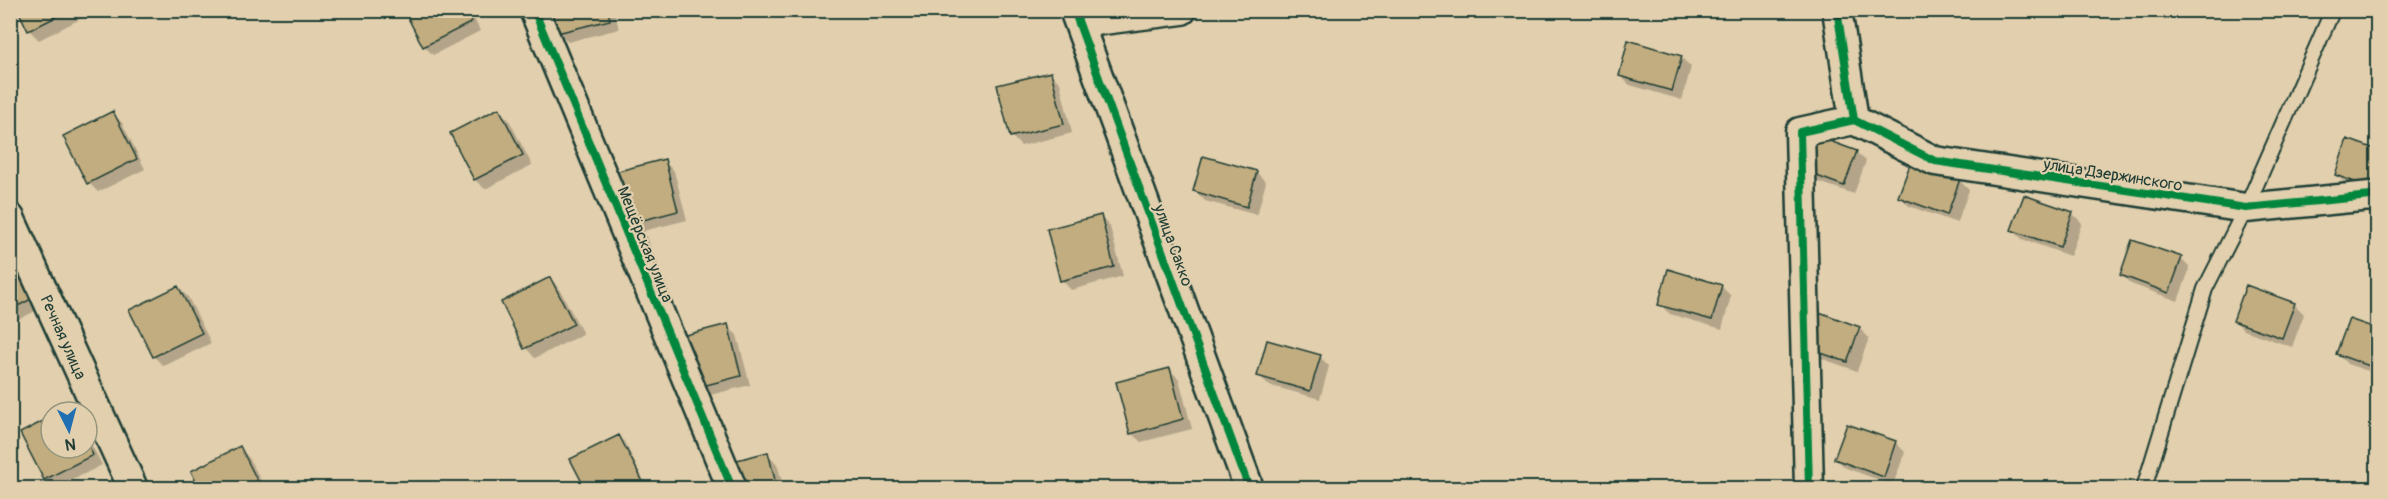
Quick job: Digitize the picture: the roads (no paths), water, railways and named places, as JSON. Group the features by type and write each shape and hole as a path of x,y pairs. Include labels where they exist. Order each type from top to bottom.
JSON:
{"street":[{"name":"Мещёрская улица","path":"534,10 732,489"},
{"path":"1077,17 1182,10"},
{"path":"1809,489 1800,132 1854,120 1838,10"},
{"name":"улица Сакко","path":"1077,17 1249,489"},
{"name":"улица Дзержинского","path":"1854,120 1935,161 2246,208 2372,196 2378,199"},
{"name":"Речная улица","path":"10,218 133,489"}],"lane":[{"path":"2144,489 2205,289 2246,208 2331,14 2330,10"}]}
